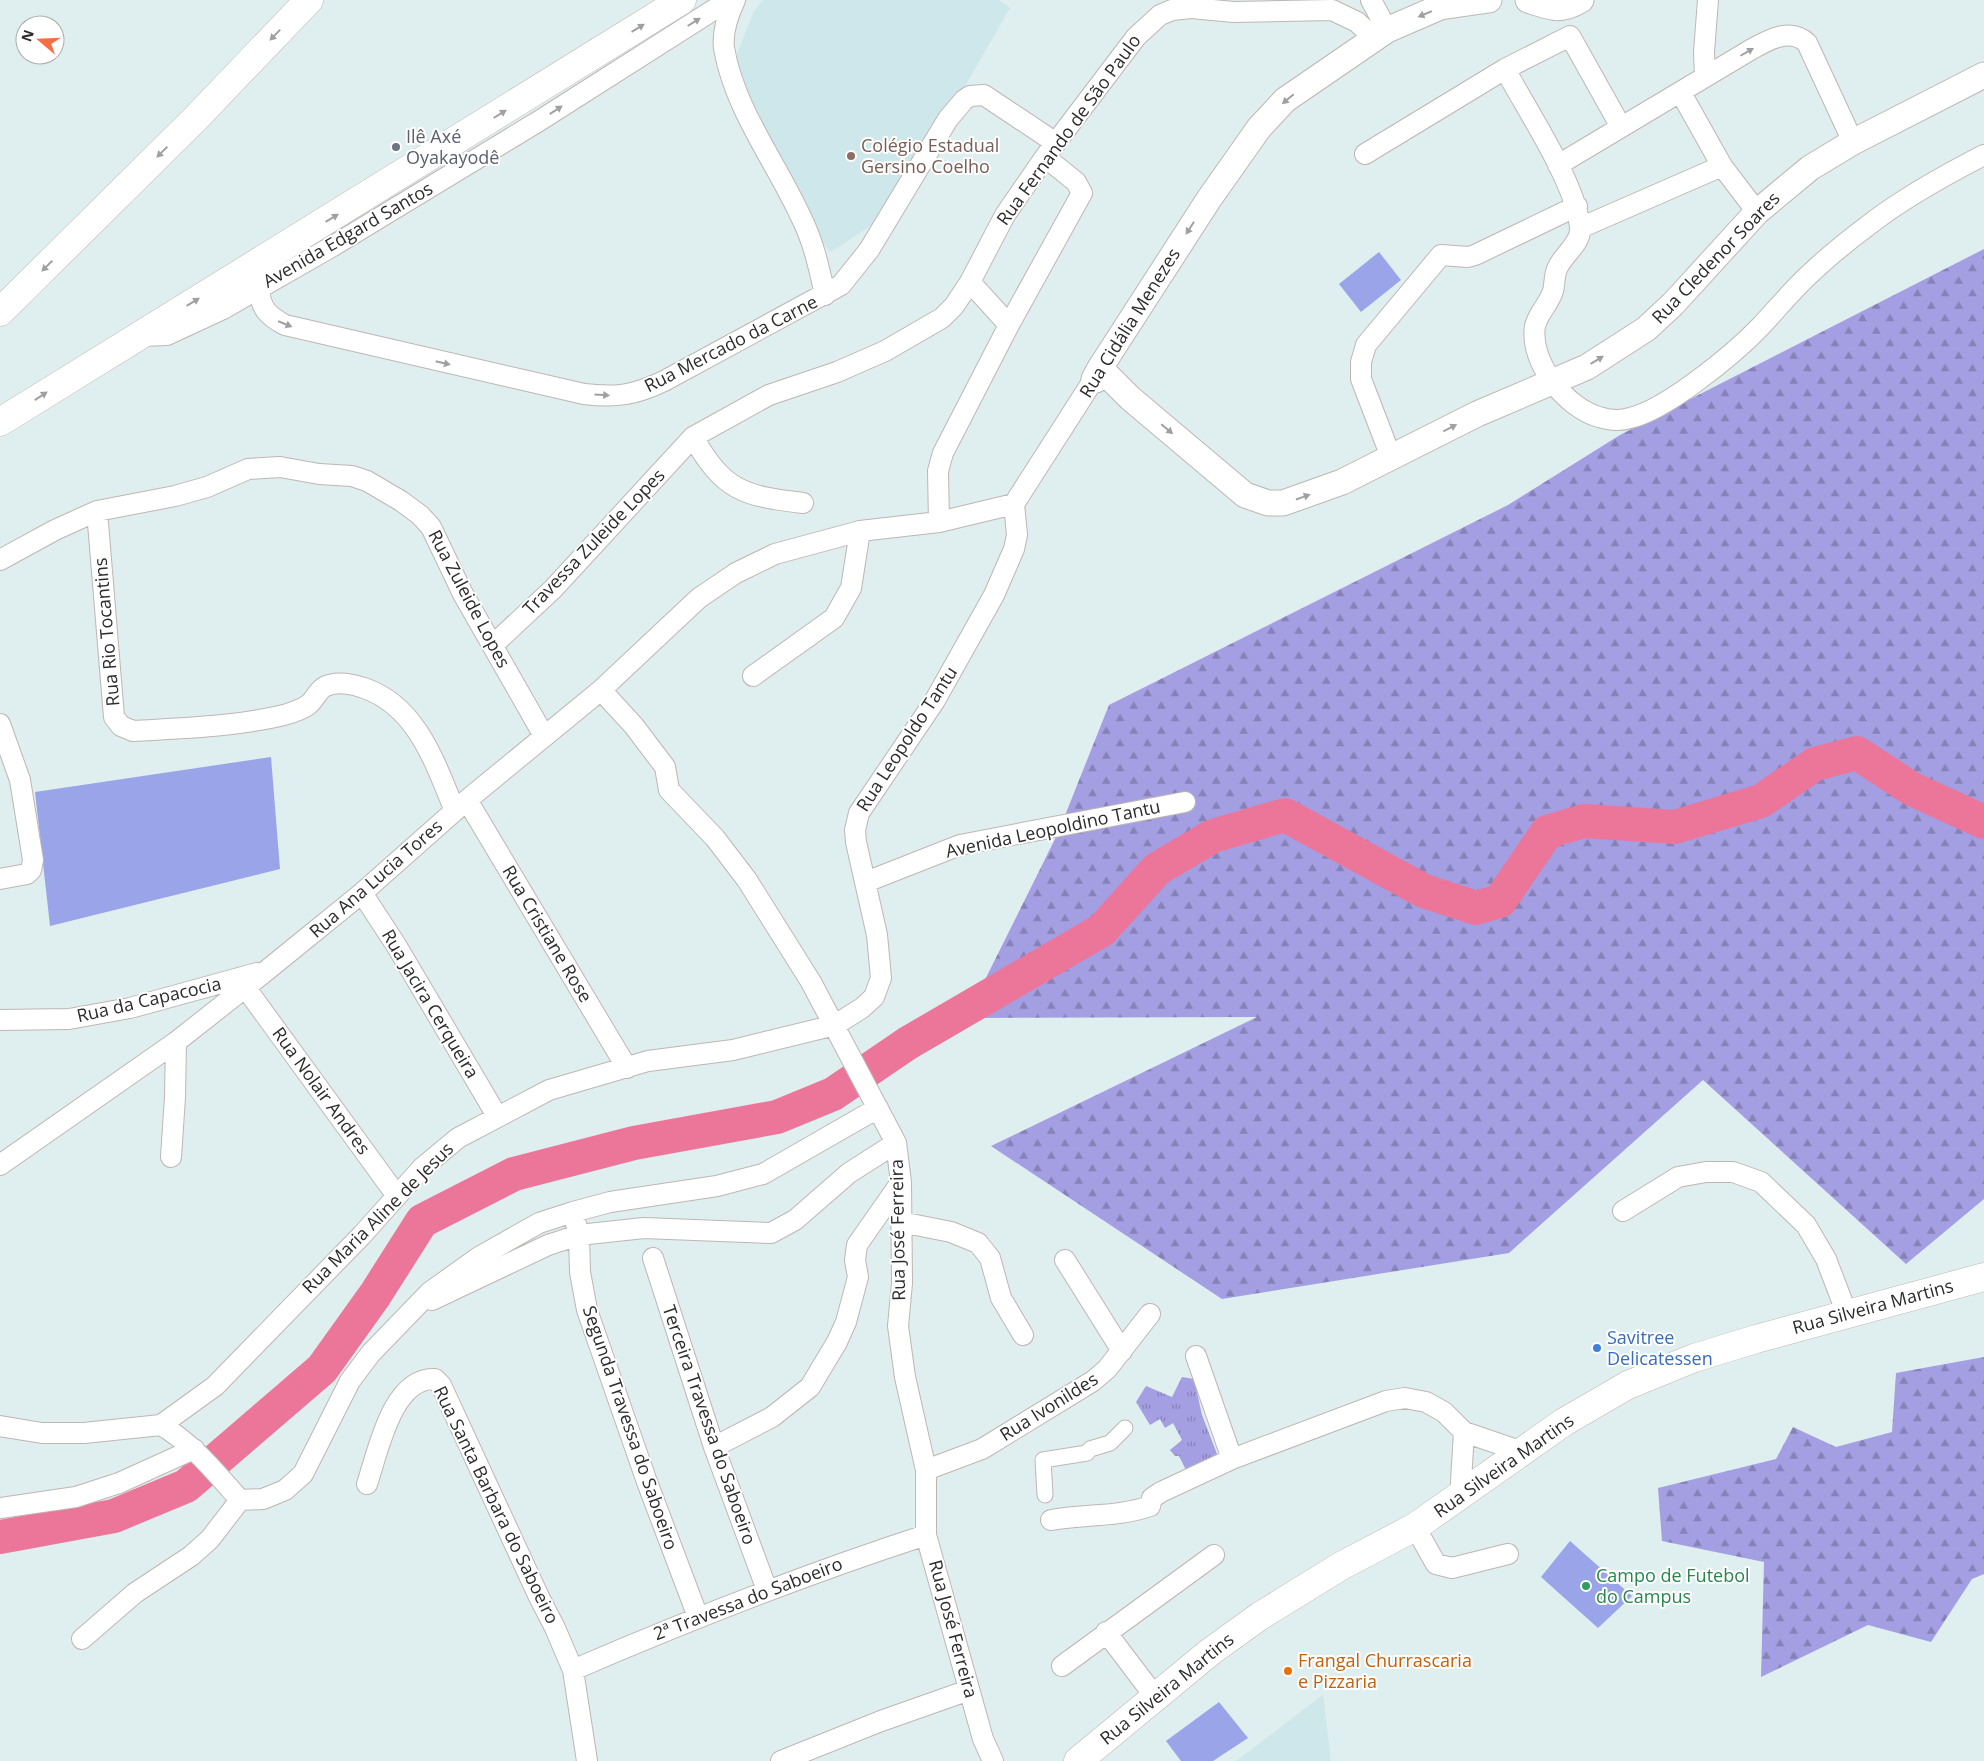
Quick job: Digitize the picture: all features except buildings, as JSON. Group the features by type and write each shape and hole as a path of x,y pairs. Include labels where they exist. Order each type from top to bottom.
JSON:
{"main road":[{"path":"0,312 196,118 309,0"},
{"name":"Avenida Edgard Santos","path":"0,422 136,336 368,196 682,0"},
{"name":"Rua Silveira Martins","path":"1078,1761 1210,1652 1260,1616 1341,1566 1415,1527 1460,1498 1564,1422 1628,1385 1694,1358 1984,1277"}],"street":[{"name":"Avenida Edgard Santos","path":"136,336 167,335 223,309 333,246 539,121 729,0"},
{"name":"Rua Mercado da Carne","path":"259,288 260,300 264,310 272,318 286,325 480,371 604,396 641,392 825,295 815,250 802,217 743,104 732,76 724,47 725,29 735,0"},
{"path":"1332,10 1357,0"},
{"path":"1371,0 1380,34"},
{"name":"Rua Cidália Menezes","path":"1014,504 1209,199 1259,128 1285,100 1380,34 1440,7 1489,0"},
{"path":"1528,0 1558,9 1571,6 1581,0"},
{"path":"1705,77 1704,52 1708,0"},
{"name":"Rua Fernando de São Paulo","path":"693,437 769,395 838,372 918,334 942,318 954,306 970,282 1005,215 1051,150 1136,37 1160,15 1172,10 1191,8 1234,12 1332,10 1346,14 1380,34"},
{"path":"1558,9 1570,36 1621,128"},
{"path":"1365,154 1505,69 1570,36"},
{"path":"1558,166 1770,39 1781,36 1799,38 1807,43 1853,142"},
{"path":"1505,69 1558,166 1577,206 1580,228 1580,237 1566,252 1556,271 1553,290 1537,318 1535,326 1538,350 1552,382 1571,404 1587,414 1606,419 1628,419 1646,413 1668,401 1734,352 1813,271 1870,224 1948,174 1984,155"},
{"name":"Rua Cledenor Soares","path":"1097,373 1130,398 1246,495 1268,503 1283,503 1309,495 1342,482 1392,458 1477,414 1587,367 1646,329 1673,304 1757,212 1810,168 1853,142 1984,75"},
{"path":"1681,93 1722,166 1757,212"},
{"path":"825,295 841,285 869,250 948,120 964,100 970,96 989,96 1051,150 1082,192 943,453 938,471 939,522"},
{"path":"1580,228 1722,166"},
{"path":"1392,458 1361,379 1361,362 1366,345 1441,255 1468,257 1475,255 1577,206"},
{"path":"970,282 1009,326"},
{"path":"693,437 718,475 729,485 763,498 803,503"},
{"name":"Travessa Zuleide Lopes","path":"494,645 553,588 693,437"},
{"name":"Rua Zuleide Lopes","path":"0,560 55,530 98,511 175,496 207,487 248,469 264,466 352,476 367,481 401,501 420,515 431,527 463,594 494,645 544,736"},
{"path":"753,676 834,618 850,588 860,531 939,522 1014,504"},
{"name":"Rua Leopoldo Tantu","path":"835,1025 862,1008 874,997 880,984 877,935 854,830 859,813 934,702 994,595 1018,535 1014,504"},
{"name":"Rua Rio Tocantins","path":"98,511 114,717 121,726 133,731 219,726 257,720 285,714 304,707 326,686 339,684 356,685 374,691 398,707 428,749 461,806"},
{"name":"Rua Ana Lucia Tores","path":"0,1165 176,1042 266,971 362,893 461,806 601,690 700,598 736,573 775,554 860,531"},
{"name":"Rua José Ferreira","path":"601,690 634,726 665,767 667,787 671,794 715,838 747,880 786,940 835,1025 896,1144 901,1182 902,1283 898,1326 905,1377 926,1470 926,1535 983,1739 993,1761"},
{"path":"0,724 20,780 33,860 31,870 27,874 0,879"},
{"name":"Avenida Leopoldino Tantu","path":"866,882 960,845 1185,802"},
{"name":"Rua Cristiane Rose","path":"461,806 627,1068"},
{"name":"Rua Jacira Cerqueira","path":"362,893 396,946 497,1116"},
{"name":"Rua da Capacocia","path":"0,1020 69,1019 130,1008 266,971"},
{"name":"Rua Nolair Andres","path":"245,987 397,1196"},
{"name":"Rua Maria Aline de Jesus","path":"162,1425 215,1386 362,1235 422,1168 458,1138 549,1090 671,1057 734,1050 835,1025"},
{"path":"171,1157 176,1042"},
{"path":"240,1500 263,1499 278,1493 285,1490 303,1474 350,1381 371,1353 411,1310 453,1274 506,1240 539,1223 610,1202 717,1186 764,1174 878,1108"},
{"path":"411,1310 548,1245 579,1235 644,1228 771,1233 795,1220 849,1172 896,1144"},
{"path":"1623,1212 1678,1177 1706,1172 1733,1172 1761,1182 1806,1225 1826,1259 1847,1314"},
{"path":"714,1447 772,1417 810,1387 837,1342 846,1322 858,1277 855,1260 858,1245 901,1182"},
{"name":"Segunda Travessa do Saboeiro","path":"573,1212 579,1235 583,1292 595,1337 698,1617"},
{"path":"901,1222 951,1232 978,1243 990,1258 1001,1298 1023,1334"},
{"name":"Terceira Travessa do Saboeiro","path":"653,1258 714,1447 767,1590"},
{"path":"1065,1260 1122,1351"},
{"name":"Rua Ivonildes","path":"926,1470 982,1449 1076,1392 1107,1369 1150,1314"},
{"path":"1196,1356 1232,1459"},
{"name":"Rua Santa Barbara do Saboeiro","path":"367,1484 398,1401 415,1383 425,1379 434,1379 441,1385 573,1670 587,1761"},
{"path":"1052,1520 1093,1514 1134,1512 1150,1506 1152,1498 1161,1492 1232,1459 1386,1401 1405,1398 1426,1402 1444,1412 1464,1432 1523,1452"},
{"path":"0,1426 42,1433 84,1433 162,1425 194,1449 240,1500"},
{"path":"1045,1495 1043,1460 1087,1453 1090,1449 1110,1443 1125,1428"},
{"path":"1460,1498 1464,1432"},
{"path":"0,1508 76,1497 119,1483 194,1449"},
{"path":"82,1639 135,1593 191,1556 210,1540 240,1500"},
{"path":"1415,1527 1436,1564 1452,1568 1508,1554"},
{"name":"2ª Travessa do Saboeiro","path":"573,1670 767,1590 845,1561 926,1535"},
{"path":"1062,1666 1106,1632 1214,1555"},
{"path":"1106,1632 1156,1698"},
{"path":"781,1761 881,1721 969,1690"}],"shaded area":[{"name":"Colégio Estadual Gersino Coelho","path":"763,0 999,0 1010,8 893,211 831,252 821,241 748,108 736,57 753,13"},
{"path":"1379,252 1401,280 1361,312 1339,284"},
{"path":"271,757 280,869 50,926 35,792"},
{"name":"Campo de Futebol do Campus","path":"1570,1541 1632,1596 1598,1628 1541,1577"},
{"path":"1323,1695 1331,1761 1236,1761"},
{"path":"1219,1702 1248,1738 1213,1761 1181,1761 1166,1741"}],"green space":[{"path":"1984,249 1984,1199 1906,1264 1703,1080 1509,1253 1222,1299 991,1146 1257,1017 966,1018 1058,833 1109,705 1508,505 1620,435"},
{"path":"1984,1357 1984,1574 1972,1579 1931,1642 1868,1625 1761,1677 1764,1562 1662,1541 1658,1488 1776,1459 1793,1427 1836,1447 1892,1432 1896,1373"},
{"path":"1182,1377 1194,1379 1202,1415 1217,1454 1187,1472 1179,1456 1175,1456 1170,1450 1182,1440 1173,1423 1165,1428 1160,1419 1150,1425 1136,1402 1146,1386 1172,1397"}],"waterway":[{"path":"0,1537 114,1516 186,1486 322,1369 375,1295 422,1221 514,1174 634,1143 777,1117 833,1094 908,1043 1102,930 1157,869 1213,836 1285,815 1424,891 1476,908 1500,901 1547,832 1584,821 1675,827 1761,801 1815,764 1857,753 1912,789 1984,822"}],"place":[{"name":"Ilê Axé Oyakayodê","path":"396,147"},
{"name":"Colégio Estadual Gersino Coelho","path":"851,156"},
{"name":"Savitree Delicatessen","path":"1597,1348"},
{"name":"Campo de Futebol do Campus","path":"1586,1586"},
{"name":"Frangal Churrascaria e Pizzaria","path":"1288,1671"}]}
